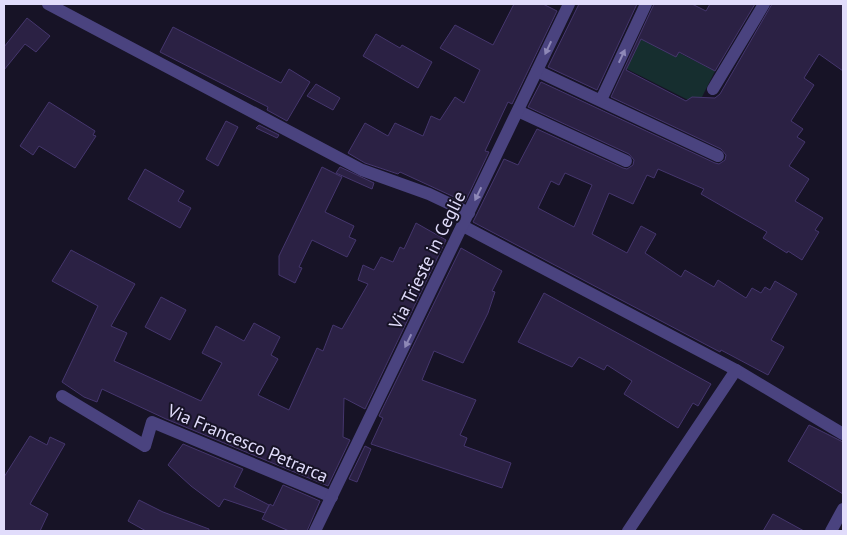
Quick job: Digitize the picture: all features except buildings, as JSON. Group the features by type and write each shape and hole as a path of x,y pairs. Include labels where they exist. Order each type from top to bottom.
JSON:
{"street":[{"path":"48,4 362,170 429,194 469,213"},
{"name":"Via Trieste in Ceglie","path":"315,531 569,4"},
{"path":"601,100 646,4"},
{"path":"713,89 764,4"},
{"path":"537,71 718,156"},
{"path":"518,111 626,161"},
{"path":"463,226 736,370 843,434"},
{"path":"628,531 736,370"},
{"name":"Via Francesco Petrarca","path":"62,396 145,446 152,422 332,497"},
{"path":"831,531 843,509"}],"green space":[{"path":"642,34 715,71 698,105 625,68"}]}
